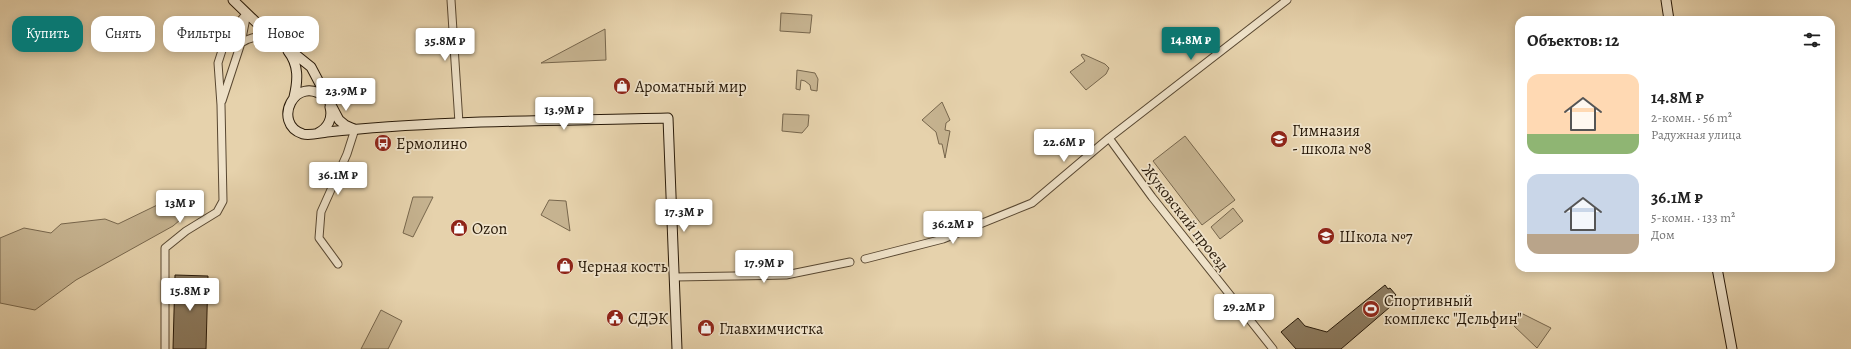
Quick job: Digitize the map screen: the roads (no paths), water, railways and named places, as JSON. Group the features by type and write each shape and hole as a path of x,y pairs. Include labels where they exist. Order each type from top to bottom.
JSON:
{"street":[{"path":"233,0 253,19"},
{"path":"452,0 459,123"},
{"path":"865,259 943,240 1032,203 1109,138 1287,0"},
{"path":"1666,0 1668,16"},
{"path":"245,24 247,14"},
{"path":"165,349 165,248 186,231 217,212 223,201 221,105 218,63 226,38 247,14"},
{"path":"221,105 238,52"},
{"path":"290,52 294,58 297,70 297,83 294,97 288,108 289,121 298,131 304,134 355,129 459,123 668,118 677,349"},
{"path":"292,52 311,67 339,120 345,125 355,129"},
{"path":"294,97 300,93 310,90 321,94 328,101 331,118 322,130 317,133"},
{"path":"338,264 319,238 321,212 347,154 355,129"},
{"name":"Жуковский проезд","path":"1109,138 1152,197 1273,349"},
{"path":"675,278 786,275 850,262"},
{"path":"1718,272 1732,349"}],"place":[{"name":"Ароматный мир","path":"622,86"},
{"name":"Гимназия - школа №8","path":"1279,139"},
{"name":"Ермолино","path":"383,143"},
{"name":"Ozon","path":"459,228"},
{"name":"Школа №7","path":"1326,236"},
{"name":"Черная кость","path":"565,266"},
{"name":"Спортивный комплекс \"Дельфин\"","path":"1371,309"},
{"name":"СДЭК","path":"615,318"},
{"name":"Главхимчистка","path":"706,328"}]}
